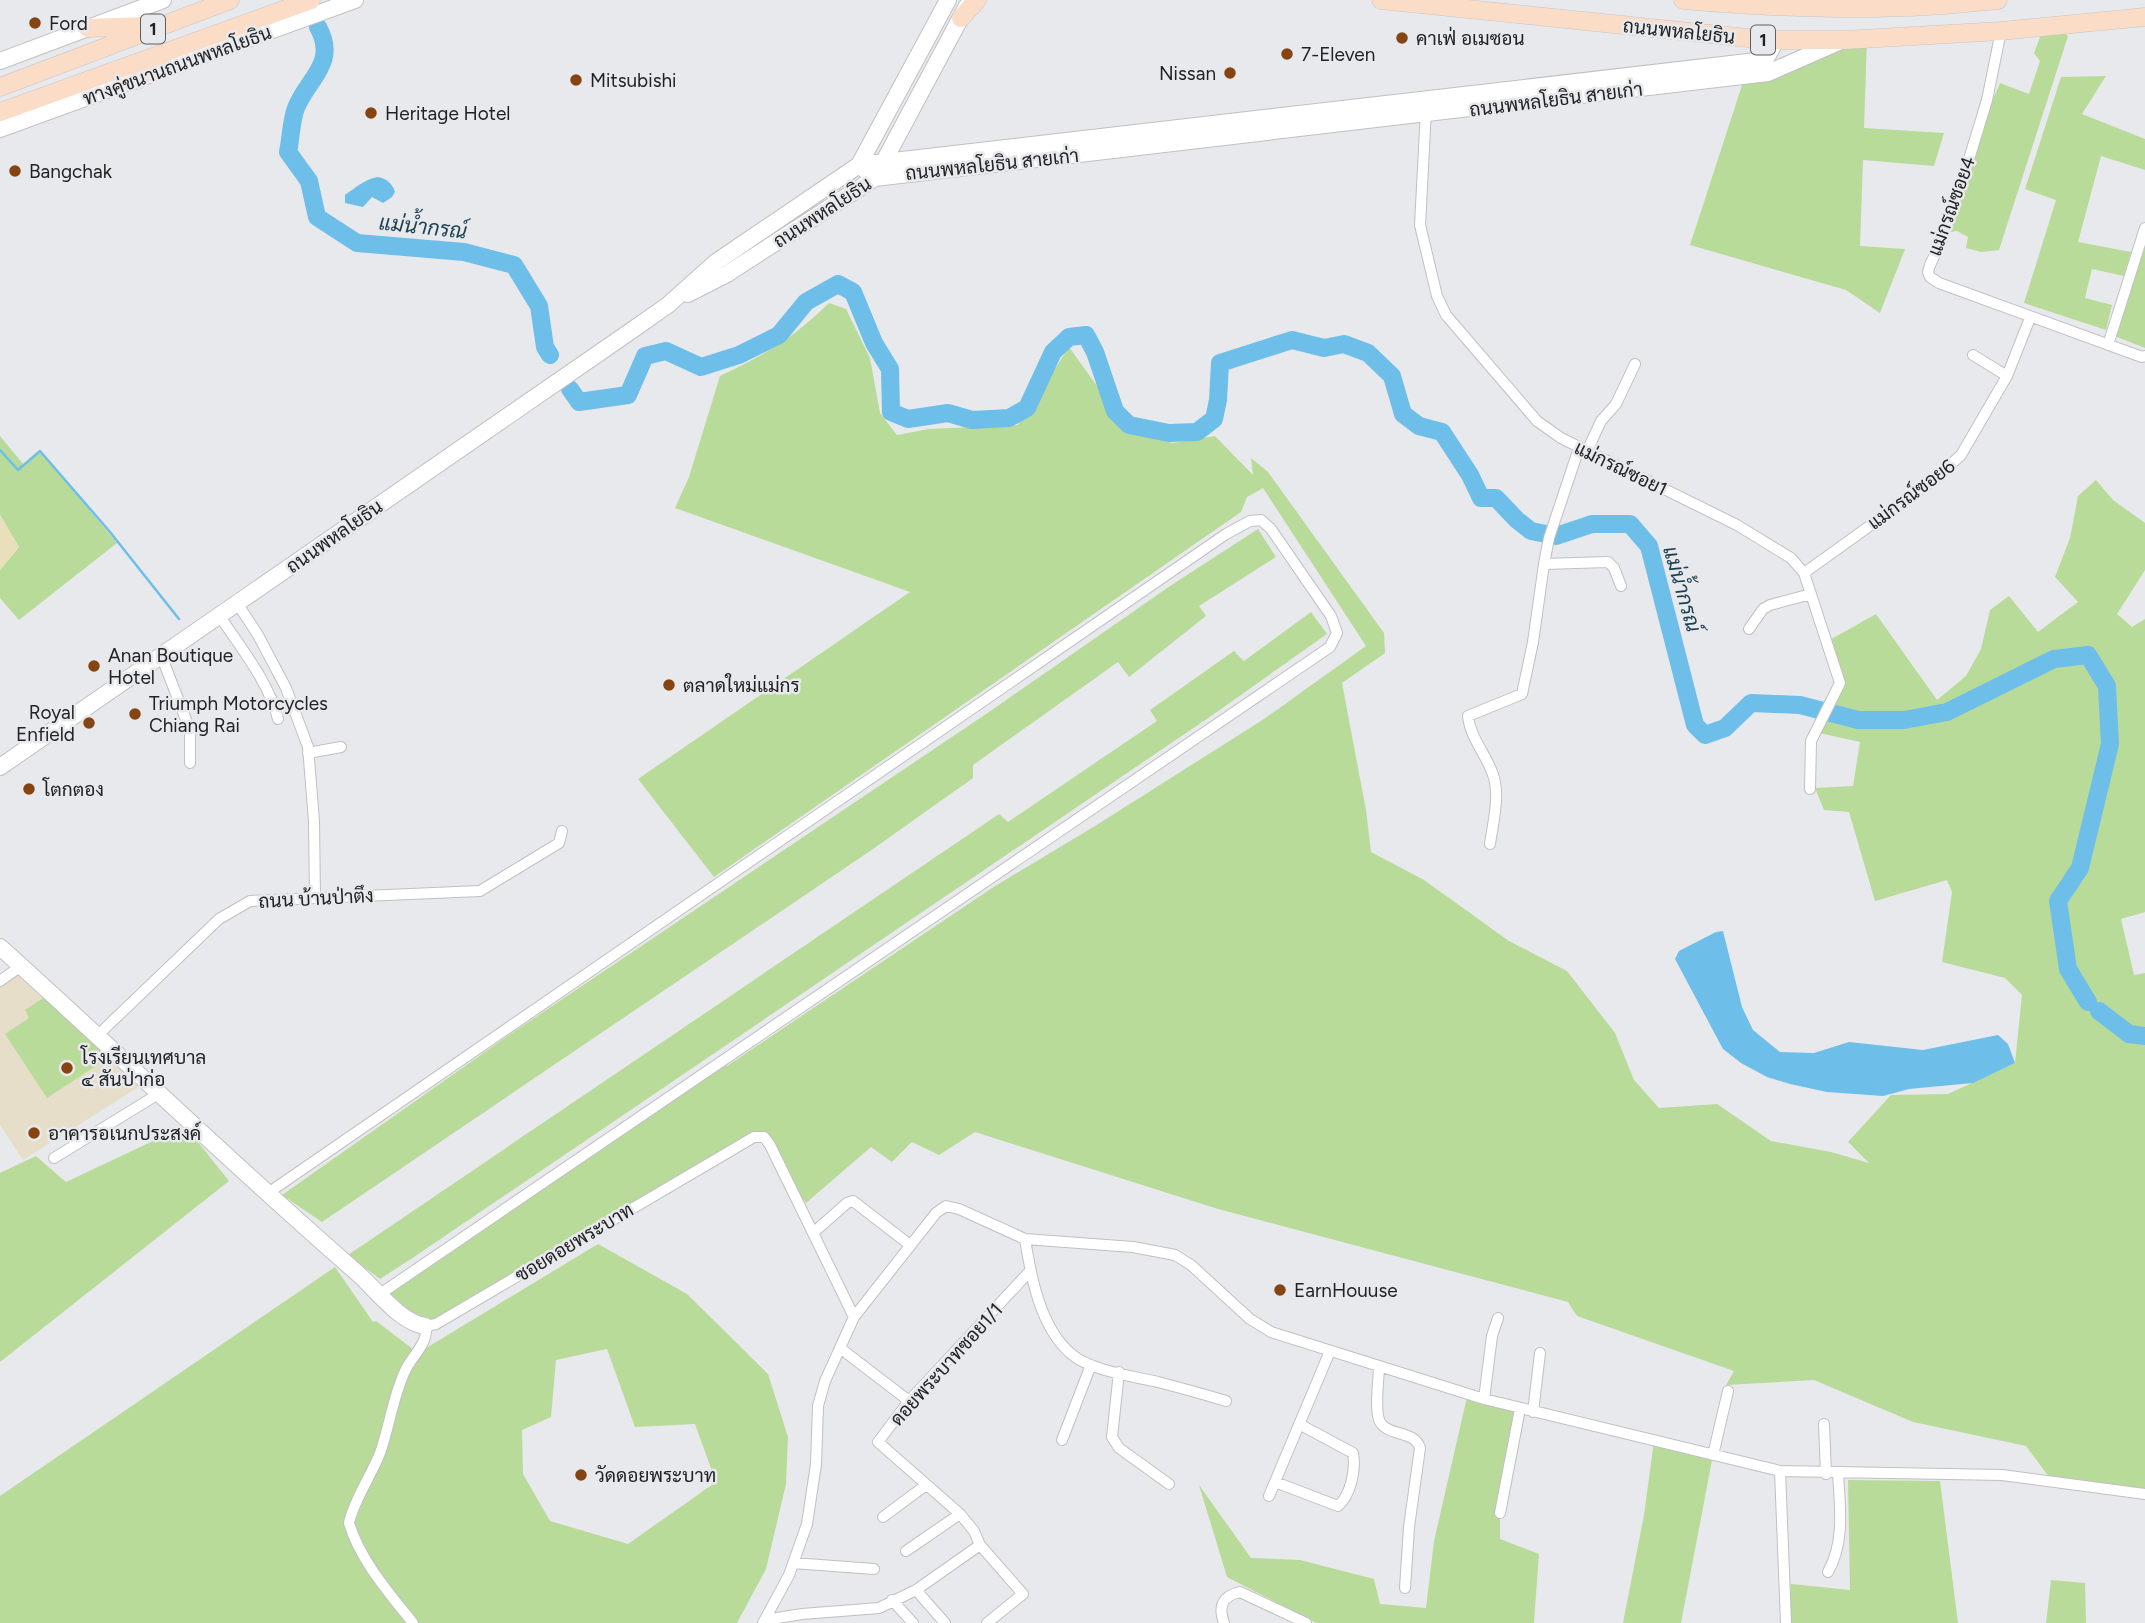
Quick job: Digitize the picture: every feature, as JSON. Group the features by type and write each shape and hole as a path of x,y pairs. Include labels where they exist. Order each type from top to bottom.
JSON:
{"main road":[{"name":"1","path":"0,61 163,0"},
{"name":"1","path":"0,87 230,0"},
{"name":"1","path":"0,112 312,0"},
{"name":"ทางคู่ขนานถนนพหลโยธิน","path":"0,130 355,0"},
{"name":"ถนนพหลโยธิน","path":"668,305 716,262 859,165 948,0"},
{"name":"ถนนพหลโยธิน","path":"0,767 668,305 727,274 875,178 971,0"},
{"path":"961,18 977,0"},
{"name":"ถนนพหลโยธิน","path":"1381,0 1767,40 1843,40 2001,31 2145,17"},
{"name":"ถนนพหลโยธิน","path":"1683,0 1763,7 1847,9 1998,0"},
{"path":"88,29 163,25"},
{"name":"ถนนพหลโยธิน สายเก่า","path":"875,178 1765,60 1772,48 1767,40"},
{"name":"ถนนพหลโยธิน สายเก่า","path":"859,165 1768,73 1843,40"},
{"path":"138,80 170,49"},
{"path":"21,79 37,78 43,83 43,90 30,101"},
{"path":"898,132 899,153 917,159"},
{"path":"859,165 875,178"},
{"path":"0,947 410,1321 425,1326"}],"street":[{"name":"แม่กรณ์ซอย4","path":"2001,31 1987,100 1941,242 1928,272 1930,277 1939,283 2108,345"},
{"name":"แม่กรณ์ซอย1","path":"1425,107 1420,225 1437,296 1446,315 1537,421 1583,450 1737,525 1790,558 1804,573"},
{"path":"2145,228 2108,345 2145,356"},
{"name":"แม่กรณ์ซอย6","path":"1804,573 1935,479 1961,456 2007,376 2030,318"},
{"path":"1973,355 2007,376"},
{"path":"1490,844 1496,792 1493,774 1469,727 1468,716 1522,694 1533,642 1547,547 1554,524 1583,450 1601,421 1616,404 1635,365"},
{"path":"268,1192 1226,534 1250,521 1261,520 1271,529 1331,616 1337,633 1330,647 380,1294"},
{"path":"1544,564 1608,562 1614,568 1621,586"},
{"path":"1804,573 1840,683 1811,741 1808,775 1810,789"},
{"path":"1749,629 1763,609 1770,605 1811,594"},
{"path":"237,603 258,635 286,688 308,750 314,821 315,898"},
{"path":"219,615 274,705 278,719"},
{"path":"161,655 190,730 190,763"},
{"path":"308,750 341,747"},
{"name":"ถนน บ้านป่าตึง","path":"98,1035 216,921 250,901 480,891 559,843 562,831"},
{"path":"215,908 216,921"},
{"path":"0,981 21,965"},
{"path":"54,1158 160,1093"},
{"name":"ซอยดอยพระบาท","path":"425,1326 436,1324 754,1137 764,1137 770,1145 854,1317"},
{"path":"813,1233 847,1203 853,1201 910,1245"},
{"path":"764,1622 793,1563 807,1524 816,1464 818,1406 825,1381 854,1317 936,1213 946,1206 959,1209 1025,1239 1133,1247 1175,1255 1191,1265 1250,1319 1271,1332 1520,1409 1780,1471 1826,1474 2002,1475 2145,1494"},
{"path":"1025,1239 1030,1271 1039,1299 1058,1338 1070,1353 1091,1365 1226,1401"},
{"name":"ดอยพระบาทซอย1/1","path":"987,1623 1023,1594 981,1545 960,1514 878,1442 909,1401 1030,1271"},
{"path":"1484,1399 1492,1336 1498,1318"},
{"path":"413,1623 371,1568 352,1535 349,1523 381,1451 403,1376 415,1352 428,1335 425,1326"},
{"path":"840,1348 909,1401"},
{"path":"1269,1496 1330,1350"},
{"path":"1533,1412 1540,1353"},
{"path":"1062,1440 1091,1365"},
{"path":"1379,1366 1379,1419 1391,1430 1413,1437 1420,1447 1409,1527 1405,1588"},
{"path":"1119,1372 1112,1437 1114,1443 1170,1484"},
{"path":"1713,1455 1728,1391"},
{"path":"1500,1513 1520,1409"},
{"path":"1275,1482 1338,1506 1348,1494 1353,1453 1299,1424"},
{"path":"1824,1424 1826,1474"},
{"path":"1780,1471 1786,1623"},
{"path":"1828,1572 1836,1556 1839,1538 1838,1474"},
{"path":"883,1517 926,1485"},
{"path":"906,1551 960,1514"},
{"path":"764,1622 802,1614 878,1608 916,1590 981,1545"},
{"path":"793,1563 874,1569"},
{"path":"916,1590 945,1623"},
{"path":"1224,1623 1220,1612 1222,1601 1230,1594 1240,1592 1306,1623"},
{"path":"892,1600 913,1623"}],"shaded area":[{"name":"โรงเรียนเทศบาล ๔ สันป่าก่อ","path":"17,973 148,1081 23,1160 0,1125 0,986"}],"green space":[{"path":"2064,32 2068,36 1999,250 1981,252 1966,248 1968,237 1957,231 1945,233 1971,150 2000,83 2029,94 2040,61 2034,53 2041,35"},
{"path":"1867,38 1864,128 1944,133 1934,166 1863,160 1860,246 1905,249 1880,313 1846,290 1690,245 1745,76"},
{"path":"2106,76 2082,114 2145,139 2145,170 2101,156 2078,242 2131,252 2124,276 2092,269 2085,298 2112,305 2106,330 2024,303 2056,200 2025,189 2061,77"},
{"path":"2145,228 2145,348 2112,335"},
{"path":"829,303 846,309 870,358 880,413 897,435 929,429 1018,425 1069,347 1115,411 1123,430 1173,443 1215,436 1253,475 1251,458 1268,472 1384,633 1385,653 1342,683 1366,810 1371,852 1424,880 1509,941 1567,971 1615,1033 1634,1080 1659,1108 1717,1104 1771,1141 1831,1152 1869,1163 1848,1142 1891,1095 1948,1094 2015,1063 2022,995 2005,978 1942,962 1952,892 1947,880 1875,901 1849,812 1824,810 1815,788 1853,786 1860,742 1815,732 1842,683 1828,641 1876,614 1937,700 1966,676 1981,649 1990,610 2009,596 2038,632 2078,602 2055,577 2070,538 2078,496 2096,480 2113,500 2145,523 2145,570 2117,614 2132,627 2145,619 2145,912 2121,919 2134,975 2145,973 2145,1497 2052,1481 2026,1446 1913,1422 1814,1380 1726,1385 1734,1371 1577,1316 1568,1302 1218,1209 975,1132 939,1155 912,1142 892,1162 871,1147 806,1203 756,1133 425,1326 380,1294 721,1062 727,1066 995,886 1264,719 1366,646 1263,488 1247,497 1241,512 714,877 638,779 910,592 675,508 689,477 720,376 778,345"},
{"path":"0,436 24,465 40,451 117,543 19,620 0,598 0,570 19,547 0,515"},
{"path":"1258,529 1276,557 1199,606 1206,616 1129,677 1118,662 973,765 973,778 873,849 322,1222 282,1195 509,1035"},
{"path":"1311,612 1327,634 1214,714 414,1257 380,1279 348,1255 999,814 1008,822 1157,721 1150,710 1234,651 1244,661"},
{"path":"51,993 117,1052 47,1098 5,1034 29,1018 25,1010"},
{"path":"185,1126 229,1181 0,1362 0,1173 36,1156 66,1182"},
{"path":"598,1244 687,1294 768,1374 788,1437 786,1484 766,1569 737,1623 0,1623 0,1496 335,1267 373,1322 376,1321 418,1353","holes":["607,1349 635,1427 695,1424 716,1482 628,1544 550,1521 523,1474 522,1430 551,1417 556,1360"]},
{"path":"1467,1397 1519,1414 1500,1513 1500,1539 1539,1554 1534,1623 1316,1623 1227,1577 1199,1485 1251,1558 1300,1560 1374,1579 1380,1604 1426,1608 1434,1541"},
{"path":"1654,1441 1713,1455 1681,1623 1623,1623 1644,1515"},
{"path":"1848,1480 1940,1481 1958,1623 1787,1623 1791,1584 1850,1590"},
{"path":"2051,1580 2085,1583 2086,1623 2046,1623"}],"sand":[{"path":"0,515 19,547 0,570"}],"water":[{"path":"377,177 392,186 395,192 392,197 383,203 372,197 363,207 345,203 345,195"},
{"path":"1723,931 1742,1007 1753,1030 1780,1052 1814,1053 1849,1042 1923,1050 1998,1035 2008,1044 2015,1063 1973,1083 1909,1089 1883,1096 1827,1092 1767,1077 1741,1063 1723,1049 1675,959 1679,951"}],"waterway":[{"name":"แม่น้ำกรณ์","path":"318,27 325,51 323,61 296,108 288,152 309,181 317,217 357,243 464,252 514,265 539,306 545,347 550,355"},
{"name":"แม่น้ำกรณ์","path":"570,389 579,402 628,395 645,356 666,351 701,367 739,355 779,335 806,302 838,284 853,292 874,343 890,369 891,412 908,419 948,413 972,420 1009,418 1027,408 1053,352 1069,337 1086,335 1095,352 1115,411 1129,425 1169,433 1197,432 1214,419 1220,363 1292,340 1324,348 1344,344 1368,353 1392,376 1403,414 1419,426 1442,432 1470,475 1481,498 1496,498 1531,531 1556,536 1592,524 1630,524 1649,546 1695,725 1705,735 1725,728 1751,703 1800,705 1858,720 1904,720 1947,712 2054,659 2088,655 2107,686 2110,744 2080,868 2058,901 2068,969 2088,1002"},
{"path":"0,450 18,470 40,451 110,532 179,619"},
{"name":"แม่น้ำกรณ์","path":"2099,1011 2129,1034 2145,1036"}],"place":[{"name":"Ford","path":"35,23"},
{"name":"คาเฟ่ อเมซอน","path":"1402,38"},
{"name":"7-Eleven","path":"1287,54"},
{"name":"Nissan","path":"1230,73"},
{"name":"Mitsubishi","path":"576,80"},
{"name":"Heritage Hotel","path":"371,113"},
{"name":"Bangchak","path":"15,171"},
{"name":"Anan Boutique Hotel","path":"94,666"},
{"name":"ตลาดใหม่แม่กร","path":"669,685"},
{"name":"Triumph Motorcycles Chiang Rai","path":"135,714"},
{"name":"Royal Enfield","path":"89,723"},
{"name":"โตกตอง","path":"29,789"},
{"name":"โรงเรียนเทศบาล ๔ สันป่าก่อ","path":"67,1068"},
{"name":"อาคารอเนกประสงค์","path":"34,1133"},
{"name":"EarnHouuse","path":"1280,1290"},
{"name":"วัดดอยพระบาท","path":"581,1475"}]}
